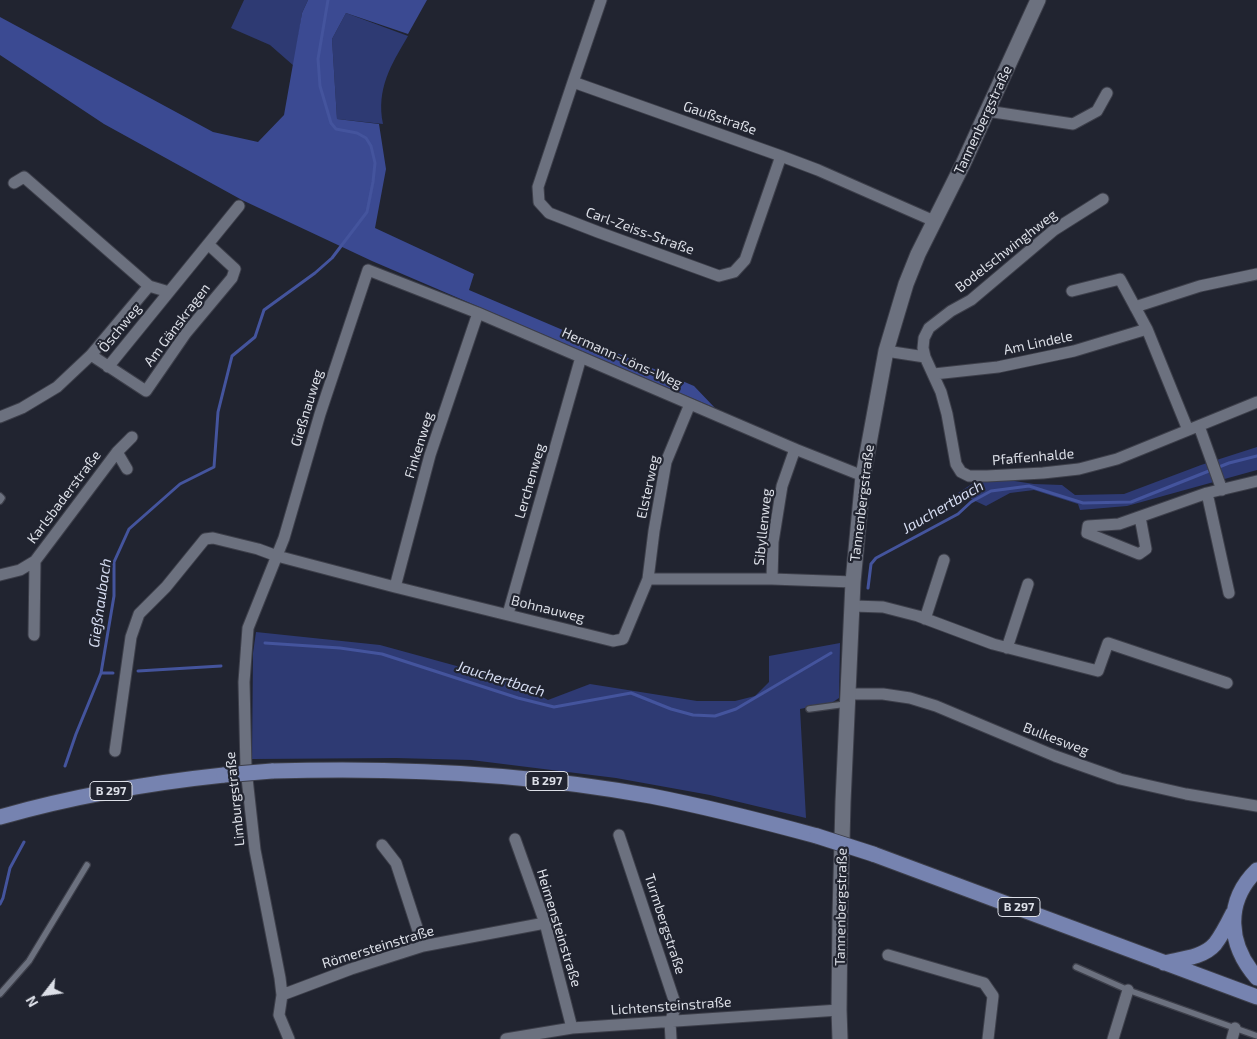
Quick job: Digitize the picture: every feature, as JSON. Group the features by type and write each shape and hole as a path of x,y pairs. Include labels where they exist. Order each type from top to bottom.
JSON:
{"main road":[{"name":"B 297","path":"0,817 76,797 125,788 224,775 272,771 412,771 540,780 667,800 752,818 817,836 873,854 1045,916 1257,997"},
{"path":"1164,962 1194,956 1215,944 1233,913 1242,888 1257,870"},
{"path":"1233,913 1235,937 1239,952 1257,978"}],"street":[{"path":"573,82 601,0"},
{"name":"Tannenbergstraße","path":"840,1039 843,802 853,582 863,476 886,351 906,284 1038,0"},
{"name":"Carl-Zeiss-Straße","path":"573,82 538,187 539,202 549,213 719,276 734,272 745,260 781,156"},
{"name":"Gaußstraße","path":"573,82 818,170 934,221"},
{"path":"987,111 1073,124 1097,111 1107,93"},
{"path":"14,183 24,177 149,286 169,292"},
{"name":"Bodelschwinghweg","path":"925,358 924,338 929,328 951,311 971,300 1054,230 1103,199"},
{"name":"Öschweg","path":"91,355 108,367 239,206"},
{"name":"Am Gänskragen","path":"108,367 146,391 186,332 232,278 234,269 209,245"},
{"name":"Hermann-Löns-Weg","path":"368,270 478,313 795,449 863,476"},
{"name":"Gießnauweg","path":"277,556 320,414 368,270"},
{"path":"1135,307 1200,286 1257,274"},
{"path":"1072,291 1120,280 1147,329 1193,428 1209,455 1221,487"},
{"name":"Öschweg","path":"0,417 22,408 57,387 91,355 149,286"},
{"name":"Finkenweg","path":"395,587 430,455 478,313"},
{"name":"Am Lindele","path":"934,374 998,367 1074,351 1147,329"},
{"path":"886,351 925,358"},
{"name":"Lerchenweg","path":"508,614 581,357"},
{"name":"Pfaffenhalde","path":"925,358 934,374 949,418 956,464 960,472 969,476 1043,473 1079,469 1116,459 1257,402"},
{"name":"Elsterweg","path":"648,579 654,530 666,462 690,404"},
{"name":"Karlsbaderstraße","path":"0,574 20,570 35,560 117,452 132,437"},
{"name":"Sibyllenweg","path":"772,579 773,542 782,486 795,449"},
{"name":"Karlsbaderstraße","path":"117,452 127,468"},
{"path":"1140,517 1146,549 1139,554 1087,533 1088,526 1119,524 1221,487 1257,481"},
{"path":"1207,493 1229,593"},
{"name":"Bohnauweg","path":"115,751 131,637 138,614 166,587 206,539 213,538 231,542 395,587 613,640 623,639 648,579"},
{"name":"Limburgstraße","path":"277,556 248,628 244,698 246,768 255,850 280,978 282,996 279,1015 289,1039"},
{"name":"Karlsbaderstraße","path":"34,635 35,560"},
{"path":"925,619 944,560"},
{"path":"648,579 772,579 853,582"},
{"path":"1007,648 1028,584"},
{"path":"853,606 883,607 925,619 1007,648 1098,671 1108,643 1227,683"},
{"name":"Bulkesweg","path":"849,699 883,694 910,698 936,706 1055,756 1120,779 1186,794 1257,806"},
{"name":"Turmbergstraße","path":"619,835 676,1006 670,1022 670,1039"},
{"name":"Heimensteinstraße","path":"514,839 545,924 572,1028"},
{"path":"382,845 396,863 423,946"},
{"name":"Römersteinstraße","path":"282,996 351,969 423,946 545,924"},
{"path":"888,956 984,983 993,996 988,1039"},
{"path":"1113,1039 1128,990"},
{"name":"Lichtensteinstraße","path":"506,1039 572,1028 839,1010"}],"lane":[{"path":"0,496 2,498 0,501"},
{"path":"808,709 849,699"},
{"path":"0,994 29,961 87,866"},
{"path":"1076,966 1234,1034 1257,1036"}],"shaded area":[{"path":"244,0 308,0 302,13 294,66 270,45 231,28"},
{"path":"308,0 427,0 408,34 346,13 332,39 337,119 379,124 386,169 375,228 474,274 469,290 694,386 715,408 372,261 242,200 104,124 0,55 0,17 213,132 258,142 284,115 302,13"},
{"path":"346,13 408,36 391,67 383,88 381,111 383,124 337,119 332,39"},
{"path":"1257,447 1257,470 1127,506 1080,510 1078,504 1034,490 1010,493 986,506 958,493 975,482 1008,480 1034,484 1062,485 1075,495 1124,494 1201,465"},
{"path":"256,632 380,645 515,682 548,700 590,684 697,701 735,701 755,696 769,682 769,656 840,643 839,698 833,702 800,709 806,818 710,795 616,778 471,760 396,758 252,759 253,653"}],"waterway":[{"name":"Gießnaubach","path":"65,766 101,673 114,596 114,562 129,529 180,484 214,467 218,412 232,356 255,337 264,310 315,273 332,258 367,212 375,163 371,146 366,138 357,133 336,129 331,123 320,86 318,59 328,0"},
{"name":"Jauchertbach","path":"868,588 871,564 876,558 958,514 971,502 991,491 1029,486 1083,503 1131,502 1229,463 1257,456"},
{"name":"Jauchertbach","path":"265,643 340,648 382,654 518,698 554,707 631,693 671,709 693,715 715,716 736,709 831,653"},
{"name":"Jauchertbach","path":"138,671 221,666"},
{"name":"Jauchertbach","path":"101,673 113,673"},
{"name":"Gießnaubach","path":"0,904 10,868 24,842"}]}
